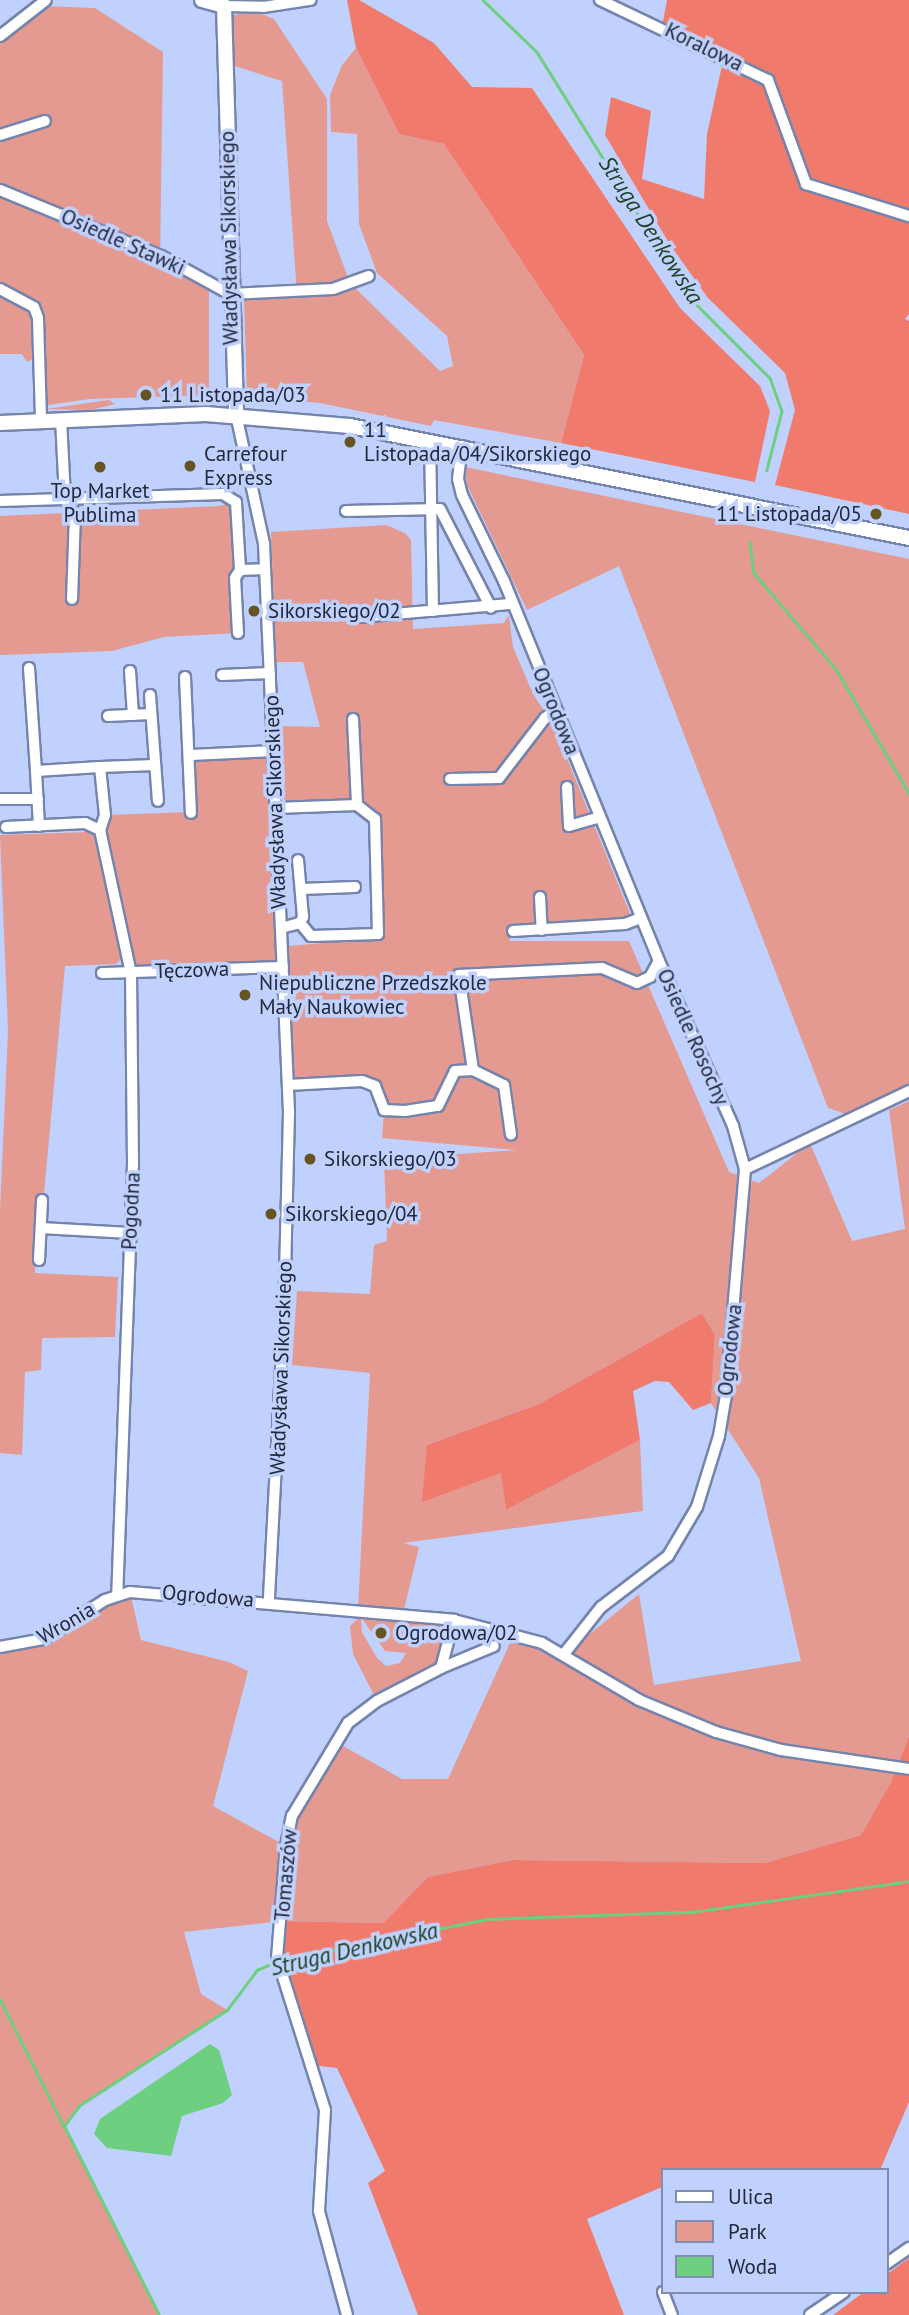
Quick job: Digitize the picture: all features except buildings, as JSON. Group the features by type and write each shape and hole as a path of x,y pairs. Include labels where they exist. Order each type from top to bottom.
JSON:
{"street":[{"path":"0,36 46,0"},
{"path":"202,0 225,6 263,7 310,0"},
{"name":"Koralowa","path":"600,0 768,80 806,184 909,216"},
{"name":"Władysława Sikorskiego","path":"225,6 230,293 236,414 265,569 288,1085 284,1311 269,1601"},
{"path":"0,135 45,121"},
{"name":"Osiedle Stawki","path":"0,190 161,256 230,293"},
{"path":"230,293 333,289 369,276"},
{"path":"0,289 34,307 38,318 41,420"},
{"path":"0,423 236,414 430,440 909,538"},
{"path":"61,419 65,499 75,514 72,599"},
{"path":"430,440 429,507 433,611"},
{"name":"Ogrodowa","path":"462,446 458,461 462,495 512,604 659,961"},
{"path":"0,501 223,494 236,502 240,570 235,578 238,633"},
{"path":"346,511 429,507 442,511 491,608"},
{"path":"240,570 265,569"},
{"path":"359,617 491,608 512,604"},
{"path":"29,668 39,826"},
{"path":"130,671 133,715"},
{"path":"222,675 270,673"},
{"path":"185,677 191,755 191,813"},
{"path":"150,695 158,801"},
{"path":"450,779 499,778 556,710"},
{"path":"108,716 151,714"},
{"path":"353,719 357,805"},
{"path":"191,755 274,751"},
{"path":"36,771 155,765"},
{"path":"6,827 85,823 100,830 105,815 100,767"},
{"path":"567,787 569,825 600,817"},
{"path":"0,799 38,799"},
{"path":"276,808 357,805 375,819 378,934 311,936 300,923 298,860"},
{"name":"Pogodna","path":"100,830 131,973 130,1233 117,1594"},
{"path":"301,889 355,887"},
{"path":"540,897 542,930"},
{"path":"513,932 641,918"},
{"path":"281,928 300,923"},
{"name":"Osiedle Rosochy","path":"473,1070 459,975 602,968 637,983 650,977 659,961"},
{"name":"Osiedle Rosochy","path":"659,961 733,1126 745,1169"},
{"name":"Tęczowa","path":"102,973 283,967"},
{"path":"288,1085 362,1082 375,1086 384,1110 405,1111 438,1107 455,1072 473,1070 504,1085 512,1135"},
{"path":"745,1169 909,1091"},
{"name":"Ogrodowa","path":"564,1654 601,1607 668,1556 697,1507 719,1436 726,1395 745,1169"},
{"path":"39,1260 42,1200"},
{"path":"41,1228 130,1233"},
{"name":"Ogrodowa","path":"130,1592 269,1601 454,1620 515,1633 564,1654 639,1700 716,1732 781,1750 909,1769"},
{"name":"Wronia","path":"0,1647 44,1639 117,1594 130,1592"},
{"path":"441,1668 454,1620"},
{"name":"Tomaszów","path":"347,2315 319,2211 325,2110 277,1958 292,1816 348,1723 377,1701 441,1668 494,1646"},
{"path":"888,2263 909,2248"},
{"path":"664,2294 673,2315"},
{"path":"810,2315 841,2294"}],"green space":[{"path":"42,6 95,8 163,52 160,263 209,287 209,395 90,399 41,406 47,393 45,352 27,362 22,354 0,354 0,36"},
{"path":"262,14 274,19 327,99 327,221 350,283 440,371 453,366 447,336 377,273 359,224 357,134 331,132 330,95 342,65 356,48 399,134 444,144 584,355 561,443 434,420 431,426 320,403 247,396 244,297 297,295 282,81 225,63 225,17"},
{"path":"109,400 115,404 91,410 46,409"},
{"path":"465,467 909,559 909,1091 854,1117 828,1108 619,566 527,610 467,485"},
{"path":"236,502 238,633 164,637 112,651 0,655 0,516 219,506"},
{"path":"386,525 405,533 411,540 413,629 504,623 509,615 513,647 533,694 553,724 633,921 514,931 509,941 629,941 729,1172 759,1183 810,1143 852,1241 905,1229 889,1110 909,1101 909,1736 891,1782 861,1835 765,1863 513,1860 428,1877 383,1923 282,1921 184,1932 201,1994 227,2010 80,2105 64,2126 159,2315 0,2315 0,1647 17,1646 130,1592 141,1640 229,1662 248,1671 213,1806 286,1846 292,1816 336,1742 402,1779 448,1779 515,1632 565,1654 639,1594 654,1685 801,1661 759,1478 711,1403 715,1335 702,1313 539,1404 427,1445 502,1473 506,1510 640,1440 643,1511 403,1543 419,1547 403,1614 358,1609 370,1373 292,1365 297,1291 370,1294 374,1245 387,1241 384,1159 517,1150 382,1138 384,1110 375,1086 295,1085 288,946 382,938 367,935 378,933 375,819 365,808 284,808 279,726 320,727 303,662 276,662 271,532"},
{"path":"274,751 283,967 131,973 103,826 105,815 191,812 191,755"},
{"path":"88,832 96,838 122,958 116,964 65,966 44,1194 36,1195 35,1273 118,1277 115,1337 42,1338 41,1370 25,1372 22,1455 0,1453 0,1211 8,1031 0,835"},
{"path":"403,1614 454,1620 441,1668 377,1701 353,1654 350,1626 361,1616 406,1622","holes":["361,1617 385,1651 406,1653 400,1663 386,1666 377,1658 362,1632"]}],"shaded area":[{"path":"347,0 359,0 434,43 472,87 532,88 680,308 760,386 770,411 755,482 561,443 584,355 444,144 399,134 356,48"},
{"path":"667,0 909,0 909,314 905,319 909,321 909,514 775,485 795,410 785,373 708,298 669,243 605,135 611,97 651,111 642,179 704,199 707,134 723,61 662,27"},
{"path":"702,1313 715,1335 711,1403 693,1410 669,1382 655,1381 633,1391 640,1440 506,1510 501,1473 422,1502 427,1445 539,1404"},
{"path":"909,1736 909,2102 881,2168 660,2168 660,2188 587,2219 624,2315 418,2315 368,2183 385,2171 337,2068 311,2065 280,1972 282,1921 383,1923 428,1877 513,1860 765,1863 861,1835 891,1782"},
{"path":"909,2258 909,2315 833,2315 861,2294 888,2294 888,2274"}],"water":[{"path":"210,2044 219,2050 232,2095 223,2103 182,2116 171,2156 107,2148 94,2134 100,2119"}],"waterway":[{"name":"Struga Denkowska","path":"483,0 537,52 691,299 770,378 782,411 767,470"},
{"name":"Struga Denkowska","path":"750,542 754,573 836,669 909,793"},
{"name":"Struga Denkowska","path":"282,1960 487,1919 692,1912 909,1881"},
{"name":"Struga Denkowska","path":"159,2315 64,2126 80,2105 227,2010 257,1970 276,1962"},
{"path":"0,1999 64,2126"}],"place":[{"name":"11 Listopada/03","path":"146,395"},
{"name":"11 Listopada/04/Sikorskiego","path":"350,442"},
{"name":"Carrefour Express","path":"190,466"},
{"name":"Top Market Publima","path":"100,467"},
{"name":"11 Listopada/05","path":"876,514"},
{"name":"Sikorskiego/02","path":"254,611"},
{"name":"Niepubliczne Przedszkole Mały Naukowiec","path":"245,995"},
{"name":"Sikorskiego/03","path":"310,1159"},
{"name":"Sikorskiego/04","path":"271,1214"},
{"name":"Ogrodowa/02","path":"381,1633"}]}
